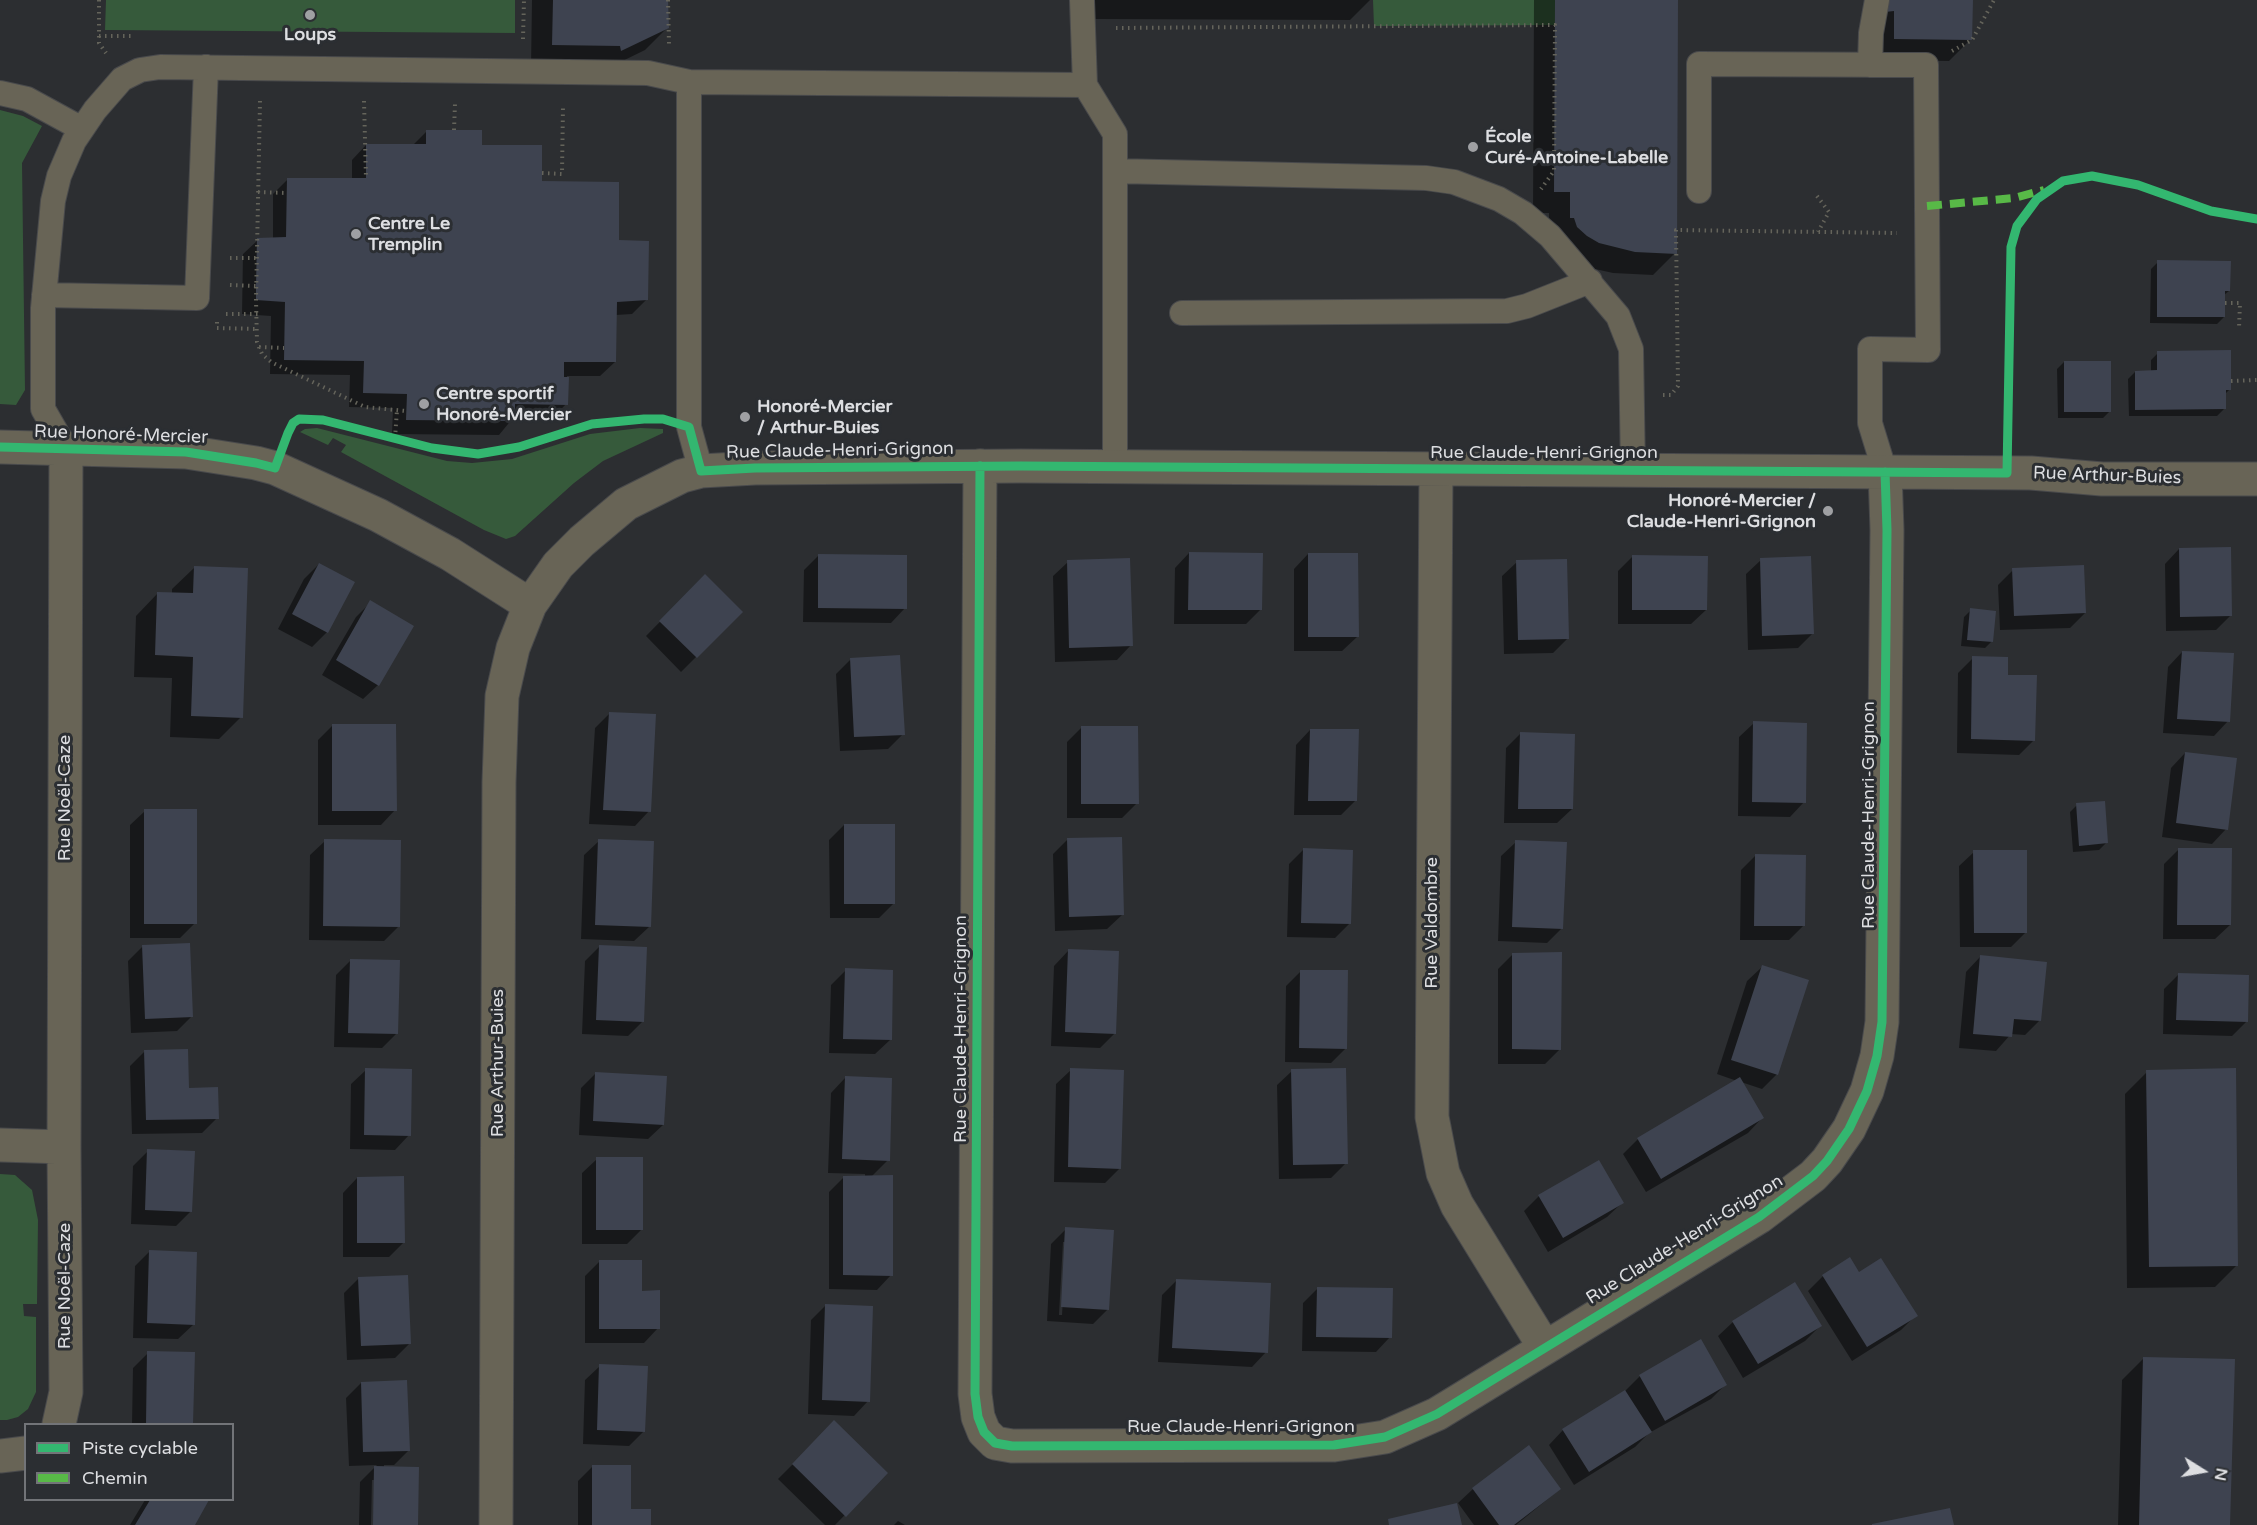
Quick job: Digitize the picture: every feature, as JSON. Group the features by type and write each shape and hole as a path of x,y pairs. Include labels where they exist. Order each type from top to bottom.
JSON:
{"street":[{"name":"Rue Honoré-Mercier","path":"0,447 186,452 275,468 378,515 450,554 530,605"},
{"name":"Rue Noël-Caze","path":"59,1423 66,1392 64,1147 66,449"},
{"name":"Rue Claude-Henri-Grignon","path":"530,605 558,565 604,520 645,493 682,476 701,471 755,468 980,466 1885,472 1887,530 1884,1001 1880,1039 1867,1090 1839,1146 1813,1176 1759,1217 1437,1414 1392,1435 1354,1444 1012,1446 995,1443 984,1432 978,1417 975,1394 980,466"},
{"name":"Rue Valdombre","path":"1436,469 1432,1117 1443,1173 1457,1205 1545,1348"},
{"name":"Rue Arthur-Buies","path":"1885,472 2031,473 2102,479 2257,479"},
{"name":"Rue Arthur-Buies","path":"496,1525 499,727 508,666 530,605"},
{"path":"0,1145 64,1147"},
{"path":"0,1456 24,1453"}],"lane":[{"path":"1082,0 1085,85 1115,134 1115,467"},
{"path":"1870,65 1871,33 1877,0"},
{"path":"1700,191 1699,64 1926,65 1928,350 1870,349 1869,423 1885,472"},
{"path":"66,449 43,408 44,296 49,232 59,176 67,153 82,129 122,79 140,70 160,67 206,67 648,73 689,82 1085,85"},
{"path":"44,296 196,298 206,67"},
{"path":"689,82 689,427 701,471"},
{"path":"0,93 27,99 82,129"},
{"path":"1115,171 1401,176 1454,182 1499,199 1523,213 1550,236 1590,280 1618,316 1631,350 1633,471"},
{"path":"1182,313 1497,311 1527,306 1590,280"}],"path":[{"path":"99,0 99,43"},
{"path":"668,0 669,28"},
{"path":"1972,40 1994,0"},
{"path":"1120,30 1555,25 1554,171"},
{"path":"259,118 259,347 271,362 365,407 406,411"},
{"path":"364,119 366,178"},
{"path":"454,120 454,130"},
{"path":"542,173 562,174 563,121"},
{"path":"258,192 287,193"},
{"path":"1817,196 1829,212 1818,232"},
{"path":"1671,394 1678,386 1676,230 1927,233"},
{"path":"2225,303 2240,303 2239,328"},
{"path":"217,328 258,329"},
{"path":"259,347 284,348"},
{"path":"2231,381 2257,381"},
{"path":"383,435 399,439 397,410"}],"green space":[{"name":"Loups","path":"106,0 515,0 515,33 105,30"},
{"path":"1373,0 1555,0 1555,25 1374,26"},
{"path":"0,110 23,116 42,126 22,163 25,390 16,405 0,404"},
{"path":"317,428 447,461 472,463 512,459 590,434 640,428 663,429 663,433 603,461 574,483 515,536 506,539 484,530 341,452 346,445 333,438 328,445 300,432"},
{"path":"0,1174 15,1175 32,1190 38,1220 37,1304 23,1304 24,1316 36,1317 36,1392 28,1409 18,1417 7,1420 0,1420"}],"building":[{"path":"553,0 668,0 669,28 621,51 620,46 552,45"},
{"path":"1555,0 1678,0 1677,254 1635,252 1599,243 1577,227 1574,218 1570,218 1570,192 1554,192"},
{"path":"1886,0 1973,0 1972,40 1894,39 1894,11 1885,12"},
{"path":"426,130 482,130 482,145 542,145 542,181 619,182 619,240 649,241 648,300 617,302 616,362 564,362 564,377 569,377 568,405 515,404 515,421 406,420 407,394 363,393 364,361 284,360 285,302 256,300 256,286 257,238 286,237 287,178 366,178 366,144 426,144"},
{"path":"2157,260 2231,261 2230,291 2225,291 2225,317 2157,317"},
{"path":"2231,350 2231,390 2226,390 2226,409 2135,410 2135,371 2157,370 2157,351"},
{"path":"2064,361 2111,361 2111,412 2064,412"},
{"path":"2231,547 2232,616 2180,617 2179,548"},
{"path":"1189,552 1263,553 1262,610 1188,610"},
{"path":"1308,553 1358,553 1359,637 1308,637"},
{"path":"818,554 907,555 907,609 818,608"},
{"path":"1632,555 1708,556 1707,610 1632,610"},
{"path":"1811,556 1814,634 1762,636 1760,558"},
{"path":"1130,558 1133,646 1069,648 1067,560"},
{"path":"1567,559 1569,639 1518,640 1516,560"},
{"path":"319,563 355,582 328,633 292,614"},
{"path":"2084,565 2086,613 2014,616 2012,568"},
{"path":"194,566 248,568 243,718 191,716 193,657 155,655 157,592 193,593"},
{"path":"705,574 743,612 697,658 659,621"},
{"path":"370,600 414,626 379,686 336,660"},
{"path":"1970,608 1996,611 1993,642 1967,640"},
{"path":"2182,651 2234,653 2230,722 2177,719"},
{"path":"900,655 905,735 854,737 850,658"},
{"path":"1972,656 2008,657 2008,675 2037,675 2035,741 1971,739"},
{"path":"609,712 656,714 651,812 603,810"},
{"path":"1753,721 1807,723 1806,803 1752,802"},
{"path":"332,724 396,724 397,811 332,811"},
{"path":"1081,726 1138,726 1139,804 1081,804"},
{"path":"1310,729 1359,729 1357,801 1308,801"},
{"path":"1520,732 1575,734 1573,809 1518,809"},
{"path":"2185,752 2237,758 2228,830 2176,823"},
{"path":"2105,801 2108,843 2079,846 2076,803"},
{"path":"144,809 197,809 197,924 144,924"},
{"path":"844,824 895,824 895,904 844,904"},
{"path":"1122,837 1124,915 1069,917 1067,838"},
{"path":"324,839 401,840 400,927 323,926"},
{"path":"598,839 654,841 651,927 595,925"},
{"path":"1515,840 1567,842 1563,929 1512,927"},
{"path":"1303,848 1353,850 1351,924 1301,923"},
{"path":"2178,848 2232,848 2231,925 2177,925"},
{"path":"1973,850 2027,850 2027,933 1974,933"},
{"path":"1755,854 1806,855 1805,926 1754,926"},
{"path":"190,943 193,1017 145,1019 142,945"},
{"path":"599,945 647,947 644,1022 596,1020"},
{"path":"1068,949 1119,951 1116,1034 1065,1032"},
{"path":"1562,952 1561,1050 1512,1049 1512,953"},
{"path":"1980,955 2047,962 2041,1021 2014,1019 2012,1037 1973,1034"},
{"path":"350,959 400,960 398,1034 348,1033"},
{"path":"1762,965 1809,980 1778,1075 1731,1060"},
{"path":"845,968 893,970 892,1040 843,1039"},
{"path":"1300,970 1348,970 1347,1049 1299,1048"},
{"path":"2178,973 2249,975 2248,1022 2176,1020"},
{"path":"188,1049 189,1088 218,1087 219,1119 146,1120 144,1050"},
{"path":"365,1068 412,1069 411,1136 364,1135"},
{"path":"1070,1068 1124,1070 1121,1169 1068,1167"},
{"path":"1346,1068 1348,1164 1293,1165 1291,1069"},
{"path":"2236,1068 2238,1266 2149,1267 2146,1070"},
{"path":"595,1072 667,1076 664,1125 593,1121"},
{"path":"845,1076 892,1078 890,1161 842,1159"},
{"path":"1740,1077 1764,1118 1661,1179 1637,1138"},
{"path":"147,1149 195,1151 192,1212 145,1210"},
{"path":"596,1157 643,1157 643,1230 596,1230"},
{"path":"1599,1160 1624,1203 1563,1238 1538,1195"},
{"path":"893,1175 893,1276 843,1275 843,1176"},
{"path":"404,1176 405,1243 357,1243 357,1177"},
{"path":"1065,1227 1114,1230 1109,1310 1061,1307"},
{"path":"149,1250 197,1252 195,1325 147,1323"},
{"path":"1850,1257 1859,1272 1881,1258 1918,1316 1867,1347 1822,1275"},
{"path":"599,1260 642,1260 642,1291 660,1290 660,1329 599,1329"},
{"path":"408,1275 411,1344 361,1346 358,1277"},
{"path":"1176,1279 1271,1283 1268,1353 1172,1348"},
{"path":"1795,1282 1822,1326 1758,1364 1732,1321"},
{"path":"1317,1287 1393,1288 1392,1338 1316,1337"},
{"path":"825,1304 873,1306 870,1402 822,1400"},
{"path":"1701,1339 1727,1385 1665,1421 1639,1375"},
{"path":"147,1351 195,1352 193,1423 146,1423"},
{"path":"2143,1357 2235,1359 2230,1525 2139,1525"},
{"path":"599,1364 648,1366 645,1432 597,1430"},
{"path":"407,1380 410,1451 363,1452 361,1382"},
{"path":"1625,1390 1652,1432 1589,1472 1562,1429"},
{"path":"834,1420 888,1473 846,1517 792,1464"},
{"path":"1529,1445 1561,1489 1514,1525 1499,1525 1472,1488"},
{"path":"592,1465 631,1465 631,1509 651,1509 651,1525 592,1525"},
{"path":"374,1466 419,1467 418,1525 373,1525"},
{"path":"149,1501 208,1501 195,1525 135,1525"},
{"path":"1457,1503 1462,1525 1389,1525 1388,1519"},
{"path":"1950,1508 1954,1525 1872,1525 1872,1524"}],"marked path":[{"path":"1927,206 2014,198 2044,190"}],"cycle path":[{"path":"0,447 186,452 275,468 288,433 293,423 299,419 323,420 432,448 478,454 519,447 592,424 663,419 689,427 701,471 755,468 1021,466 2007,473 2011,247 2017,226 2037,199 2063,181 2092,176 2138,185 2211,211 2257,219"},
{"path":"980,466 975,1394 978,1417 984,1432 995,1443 1012,1446 1334,1445 1385,1437 1437,1414 1759,1217 1813,1176 1827,1161 1849,1129 1867,1091 1877,1056 1882,1022 1887,530 1885,472"}],"place":[{"name":"Loups","path":"310,15"},
{"name":"École Curé-Antoine-Labelle","path":"1473,147"},
{"name":"Centre Le Tremplin","path":"356,234"},
{"name":"Centre sportif Honoré-Mercier","path":"424,404"},
{"name":"Honoré-Mercier / Arthur-Buies","path":"745,417"},
{"name":"Honoré-Mercier / Claude-Henri-Grignon","path":"1828,511"}]}
